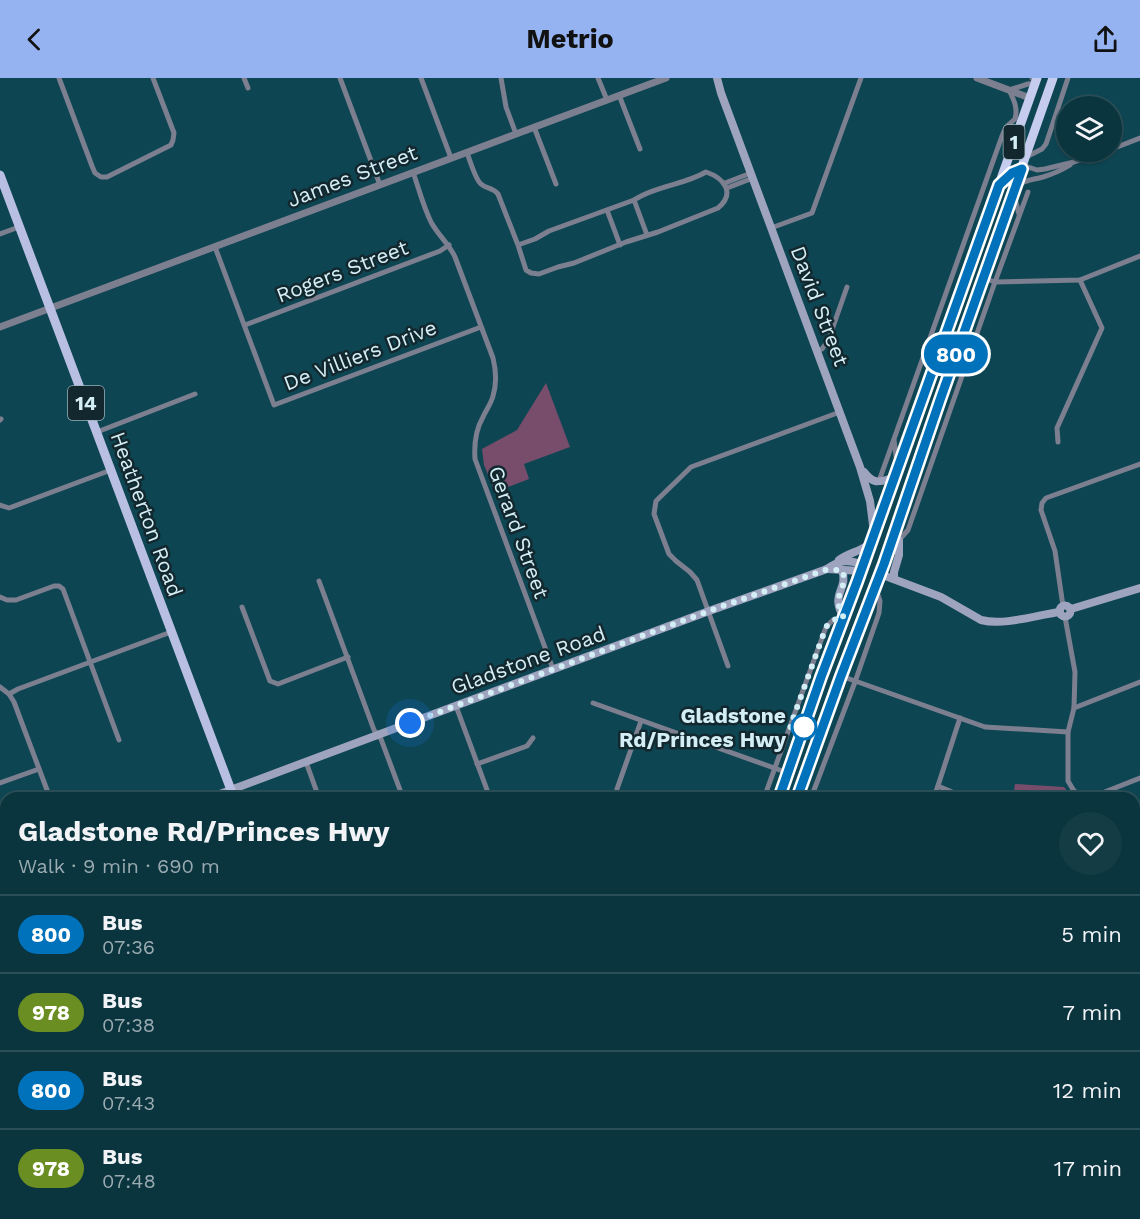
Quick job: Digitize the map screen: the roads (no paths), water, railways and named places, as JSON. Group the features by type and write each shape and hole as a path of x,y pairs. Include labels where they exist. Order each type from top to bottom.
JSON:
{"highway":[{"name":"1","path":"799,792 880,574 896,539 940,400 1053,78"},
{"name":"1","path":"781,792 1035,80"},
{"path":"1030,98 1045,103"},
{"path":"999,185 1012,173 1022,169"},
{"path":"862,568 880,574"}],"main road":[{"name":"David Street","path":"711,78 721,93"},
{"name":"David Street","path":"717,78 861,467 870,501 872,538"},
{"name":"Heatherton Road","path":"0,175 232,792"},
{"path":"861,467 874,482 879,482 895,473"},
{"path":"844,618 838,598 844,578 834,567 844,556 861,550 872,538"},
{"path":"894,579 899,555 896,539"},
{"name":"Gladstone Road","path":"238,792 306,762 709,611 834,567 862,568"},
{"path":"880,574 941,597 988,622 1065,611 1140,588"}],"street":[{"path":"59,78 95,173 101,177 107,177 171,145 174,132 153,78"},
{"path":"244,78 248,87"},
{"path":"340,78 380,185"},
{"path":"421,78 451,158"},
{"path":"501,78 506,107 516,134"},
{"path":"598,78 607,100"},
{"name":"James Street","path":"0,327 666,78"},
{"path":"771,228 812,213 861,78"},
{"path":"977,78 1030,98"},
{"path":"1026,157 1046,146 1068,78"},
{"path":"1009,90 1035,80"},
{"path":"1009,90 1017,112 1015,139"},
{"path":"619,95 640,149"},
{"path":"879,482 1002,135 1006,127 1016,119"},
{"path":"534,127 556,184"},
{"path":"1122,145 1140,138"},
{"path":"467,153 479,182 485,187 492,188 498,194 519,245 526,270 535,274 574,263 719,207 724,200 726,186"},
{"path":"1019,214 1015,190 1029,179 1042,177 1074,162"},
{"path":"1022,169 1028,167 1041,170 1059,169"},
{"name":"Gerard Street","path":"413,172 430,220 455,257 493,358 496,380 493,397 476,433 475,459 553,669"},
{"path":"519,245 549,231 706,172 726,186"},
{"path":"726,186 752,176"},
{"path":"896,539 908,530 1028,192"},
{"path":"634,200 647,235"},
{"path":"607,210 620,245"},
{"path":"0,234 20,227"},
{"name":"Rogers Street","path":"245,325 440,251 449,245"},
{"name":"De Villiers Drive","path":"215,247 274,405 481,327"},
{"path":"983,278 995,282 1080,280 1140,256"},
{"path":"1058,442 1057,428 1102,328 1080,280"},
{"path":"817,351 822,349 828,341 847,287"},
{"path":"97,432 195,394"},
{"path":"940,400 949,414"},
{"path":"728,666 695,577 669,554 654,514 656,501 691,467 840,412"},
{"path":"894,438 895,473"},
{"path":"1076,792 1068,781 1068,732 1074,708 1075,672 1055,551 1041,510 1042,503 1046,498 1140,464"},
{"path":"0,505 9,508 111,470"},
{"path":"319,581 374,730 382,741 401,792"},
{"path":"0,597 12,601 54,586 61,587 119,740"},
{"path":"813,792 880,608 876,586"},
{"path":"242,607 270,681 278,684 348,657"},
{"path":"766,792 826,627 833,620 844,618"},
{"path":"9,694 171,632"},
{"path":"841,676 985,727 1068,732"},
{"path":"1074,708 1140,682"},
{"path":"0,687 9,694 14,702 48,792"},
{"path":"593,703 788,773"},
{"path":"456,706 488,792"},
{"path":"936,792 960,717"},
{"path":"617,789 640,721"},
{"path":"477,764 527,746 533,738"},
{"path":"306,762 317,792"},
{"path":"0,783 39,769"},
{"path":"1105,792 1140,778"},
{"path":"938,786 952,792"}],"place":[{"name":"Gladstone Rd/Princes Hwy","path":"804,727"}]}
